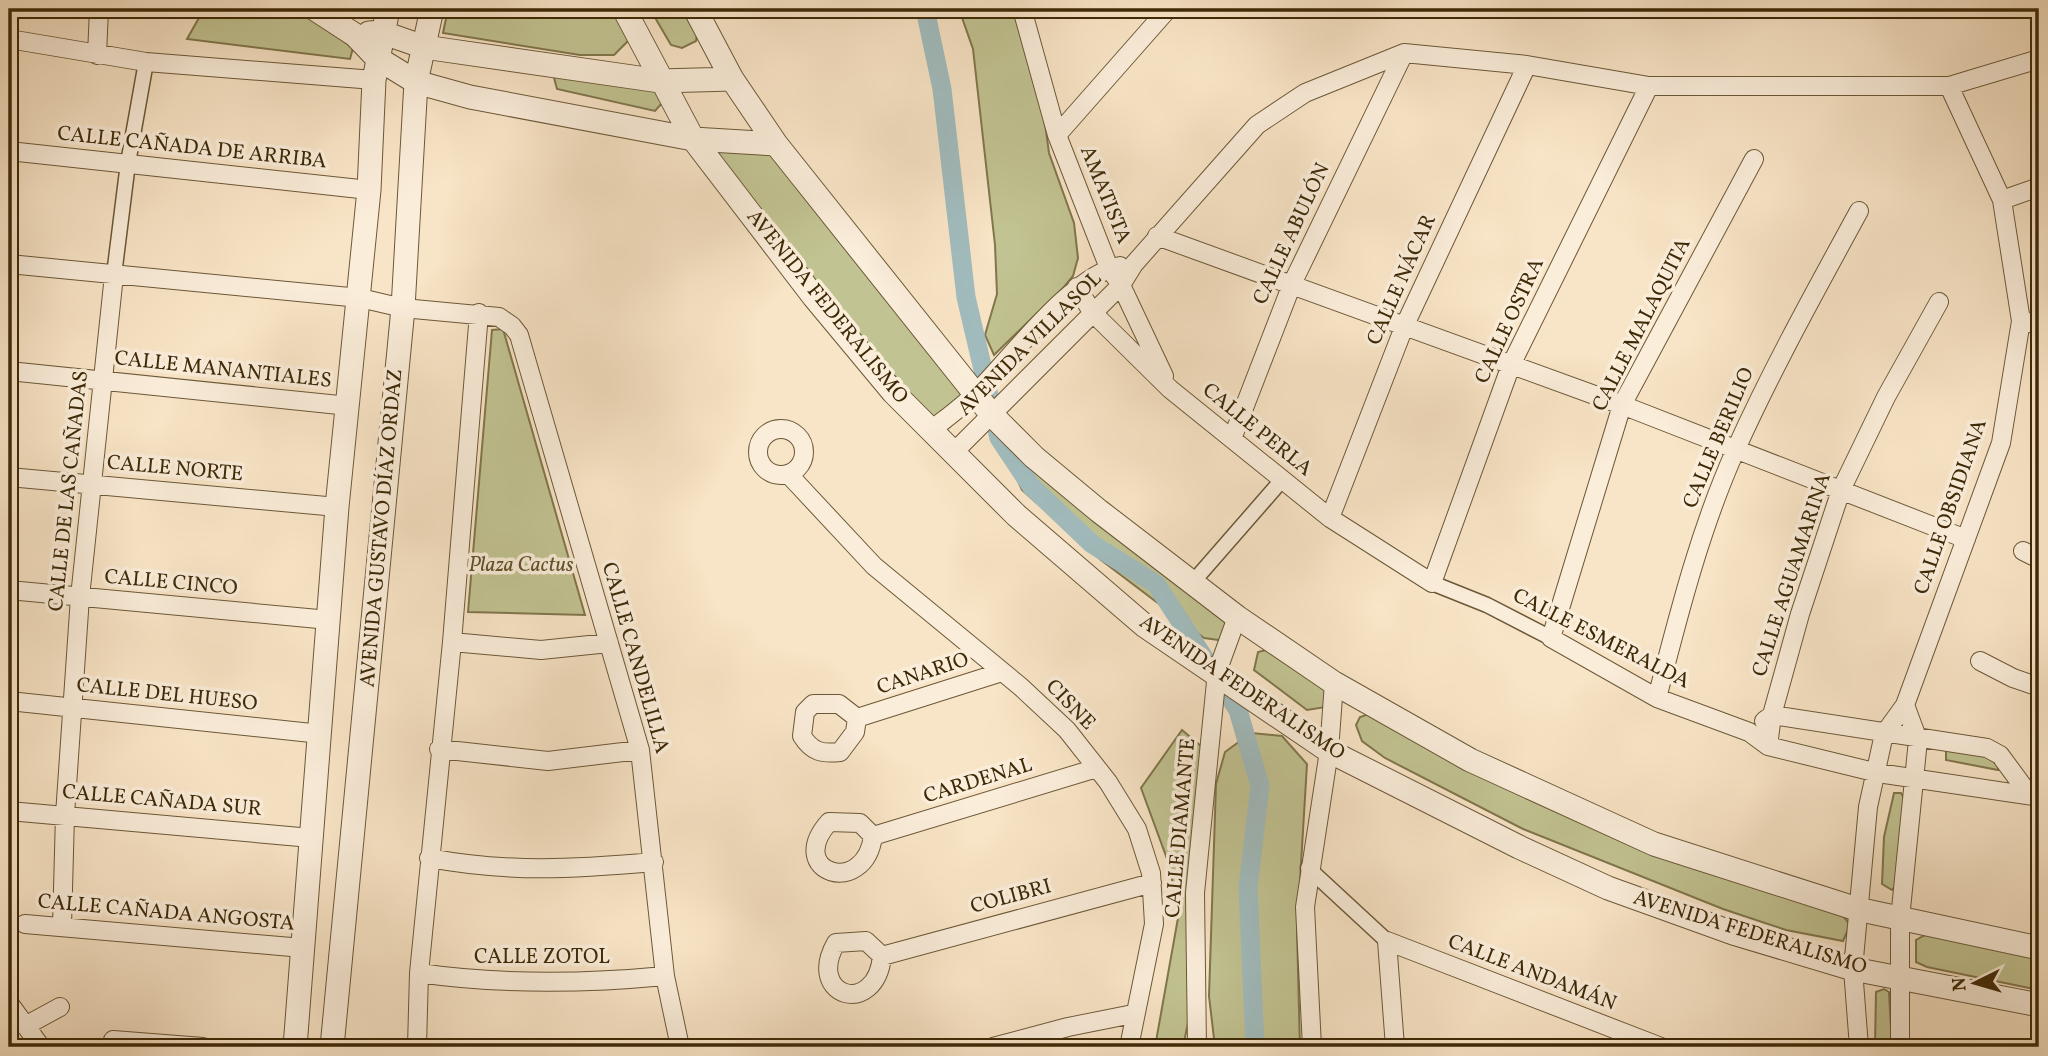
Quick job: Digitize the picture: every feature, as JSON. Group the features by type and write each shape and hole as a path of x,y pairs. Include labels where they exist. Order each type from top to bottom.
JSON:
{"street":[{"path":"97,55 99,9"},
{"path":"315,9 355,35 376,69"},
{"name":"AVENIDA GUSTAVO DÍAZ ORDAZ","path":"295,1047 338,507 369,190 376,69 381,32 388,9"},
{"name":"AVENIDA GUSTAVO DÍAZ ORDAZ","path":"332,1047 403,308 416,82 432,9"},
{"name":"AVENIDA FEDERALISMO","path":"624,9 693,139 814,297 930,431 1016,515 1146,626 1329,751 1519,848 1608,888 1733,933 1853,969 2039,1005"},
{"path":"695,9 732,79 776,144 992,415 1034,457 1098,511 1237,617 1334,683 1471,760 1654,844 1857,909 2039,948"},
{"path":"1056,135 1168,9"},
{"name":"AMATISTA","path":"1026,12 1056,135 1109,268 1121,285 1170,389"},
{"path":"355,35 381,32 424,47 660,81 732,79"},
{"path":"9,39 146,62 376,69 470,97 693,139 776,144"},
{"name":"AVENIDA VILLASOL","path":"953,453 1121,285 1157,236 1257,125 1305,93 1404,53 1527,65 1649,86"},
{"name":"CALLE ABULÓN","path":"1231,439 1292,284 1404,53"},
{"path":"1649,86 1949,86 2039,59"},
{"name":"CALLE DE LAS CAÑADAS","path":"62,926 65,815 90,485 128,163 146,62"},
{"name":"CALLE NÁCAR","path":"1330,518 1404,327 1527,65"},
{"name":"CALLE OSTRA","path":"1432,583 1511,365 1649,86"},
{"name":"CALLE OBSIDIANA","path":"1859,1047 1853,969 1857,909 1868,807 1878,773 1884,734 1905,705 2001,443 2021,321 2003,200 1949,86"},
{"name":"CALLE CAÑADA DE ARRIBA","path":"9,151 369,190"},
{"name":"CALLE MALAQUITA","path":"1551,638 1622,405 1754,159"},
{"path":"2003,200 2039,187"},
{"name":"CALLE BERILIO","path":"1657,698 1686,584 1735,450 1779,359 1859,211"},
{"path":"1157,236 1622,405 1966,539"},
{"name":"CALLE CANDELILLA","path":"9,264 360,298 403,308 479,313 506,320 519,335 640,750 665,976 680,1047"},
{"name":"AVENIDA VILLASOL","path":"930,431 974,394 1077,287 1109,268 1134,264"},
{"name":"CALLE PERLA","path":"1077,287 1092,312 1170,389 1330,518 1432,583"},
{"name":"CALLE AGUAMARINA","path":"1768,746 1772,715 1800,614 1841,490 1886,397 1939,302"},
{"path":"417,1047 419,973 439,749 452,642 479,313"},
{"path":"2021,321 2039,324"},
{"name":"CALLE MANANTIALES","path":"9,371 349,405"},
{"name":"CISNE","path":"790,476 874,566 1002,672 1067,730 1097,768 1137,829 1152,883 1154,924 1133,1014 1129,1047"},
{"name":"CALLE NORTE","path":"9,477 338,507"},
{"path":"1193,582 1282,480"},
{"name":"CALLE ESMERALDA","path":"1432,583 1487,605 1657,698 1749,732 1768,746 1878,773 2034,795"},
{"name":"CALLE CINCO","path":"9,590 330,620"},
{"name":"CALLE DIAMANTE","path":"1197,1047 1195,893 1217,672 1237,617"},
{"path":"452,642 541,650 609,643"},
{"path":"1980,661 2012,678 2039,687"},
{"name":"CANARIO","path":"857,718 1002,672"},
{"path":"1312,1047 1305,907 1308,868 1329,751 1334,683"},
{"name":"CALLE DEL HUESO","path":"9,701 321,734"},
{"path":"1900,1047 1900,919 1918,740 1905,705"},
{"path":"1749,732 1772,715 1918,740 1987,748 2000,755 2034,795"},
{"path":"439,749 548,761 640,750"},
{"name":"CARDENAL","path":"873,836 1097,768"},
{"name":"CALLE CAÑADA SUR","path":"9,811 311,838"},
{"path":"429,858 478,867 530,870 654,862"},
{"path":"1308,868 1387,941 1395,1047"},
{"name":"COLIBRI","path":"882,956 1152,883"},
{"name":"CALLE CAÑADA ANGOSTA","path":"25,924 303,948"},
{"name":"CALLE ANDAMÁN","path":"1387,941 1661,1047"},
{"name":"CALLE ZOTOL","path":"419,973 481,982 546,984 665,976"},
{"path":"9,1003 41,1047"},
{"path":"25,1026 60,1007"},
{"path":"993,1047 1133,1014"},
{"path":"113,1040 203,1047"}],"green space":[{"path":"204,9 298,9 353,48 350,59 187,39"},
{"path":"448,9 617,9 631,38 614,55 580,55 443,33"},
{"path":"650,9 690,9 698,29 696,41 682,48 671,45"},
{"path":"959,9 1018,9 1040,86 1049,153 1074,223 1078,258 1073,276 1064,287 994,355 985,335 997,294 995,245 973,49"},
{"path":"553,74 656,91 662,103 655,111 557,89"},
{"path":"694,140 767,144 974,395 930,431"},
{"name":"Plaza Cactus","path":"503,329 585,615 468,612 492,330"},
{"path":"1024,466 1041,473 1227,618 1225,635 1218,640 1204,638 1101,560 1022,490 1017,479"},
{"path":"1266,650 1326,685 1326,707 1307,710 1254,670 1258,652"},
{"path":"1369,714 1840,912 1850,925 1843,941 1786,930 1723,909 1523,829 1385,758 1362,741 1356,725 1360,717"},
{"path":"1182,730 1202,747 1189,1018 1183,1047 1155,1047 1178,918 1170,867 1141,788"},
{"path":"1251,733 1282,736 1307,764 1297,931 1300,1047 1215,1047 1209,996 1216,784 1225,752"},
{"path":"1946,748 1989,757 1999,763 1998,770 1946,760"},
{"path":"1894,793 1901,793 1904,798 1896,885 1892,890 1882,884 1884,837"},
{"path":"1925,935 2039,955 2039,990 1927,967 1916,962 1916,940"},
{"path":"1884,989 1889,992 1892,1047 1875,1047 1876,992"}],"waterway":[{"path":"925,9 942,89 966,297 999,438 1031,486 1092,544 1156,584 1238,710 1260,786 1248,887 1255,1047"}]}
